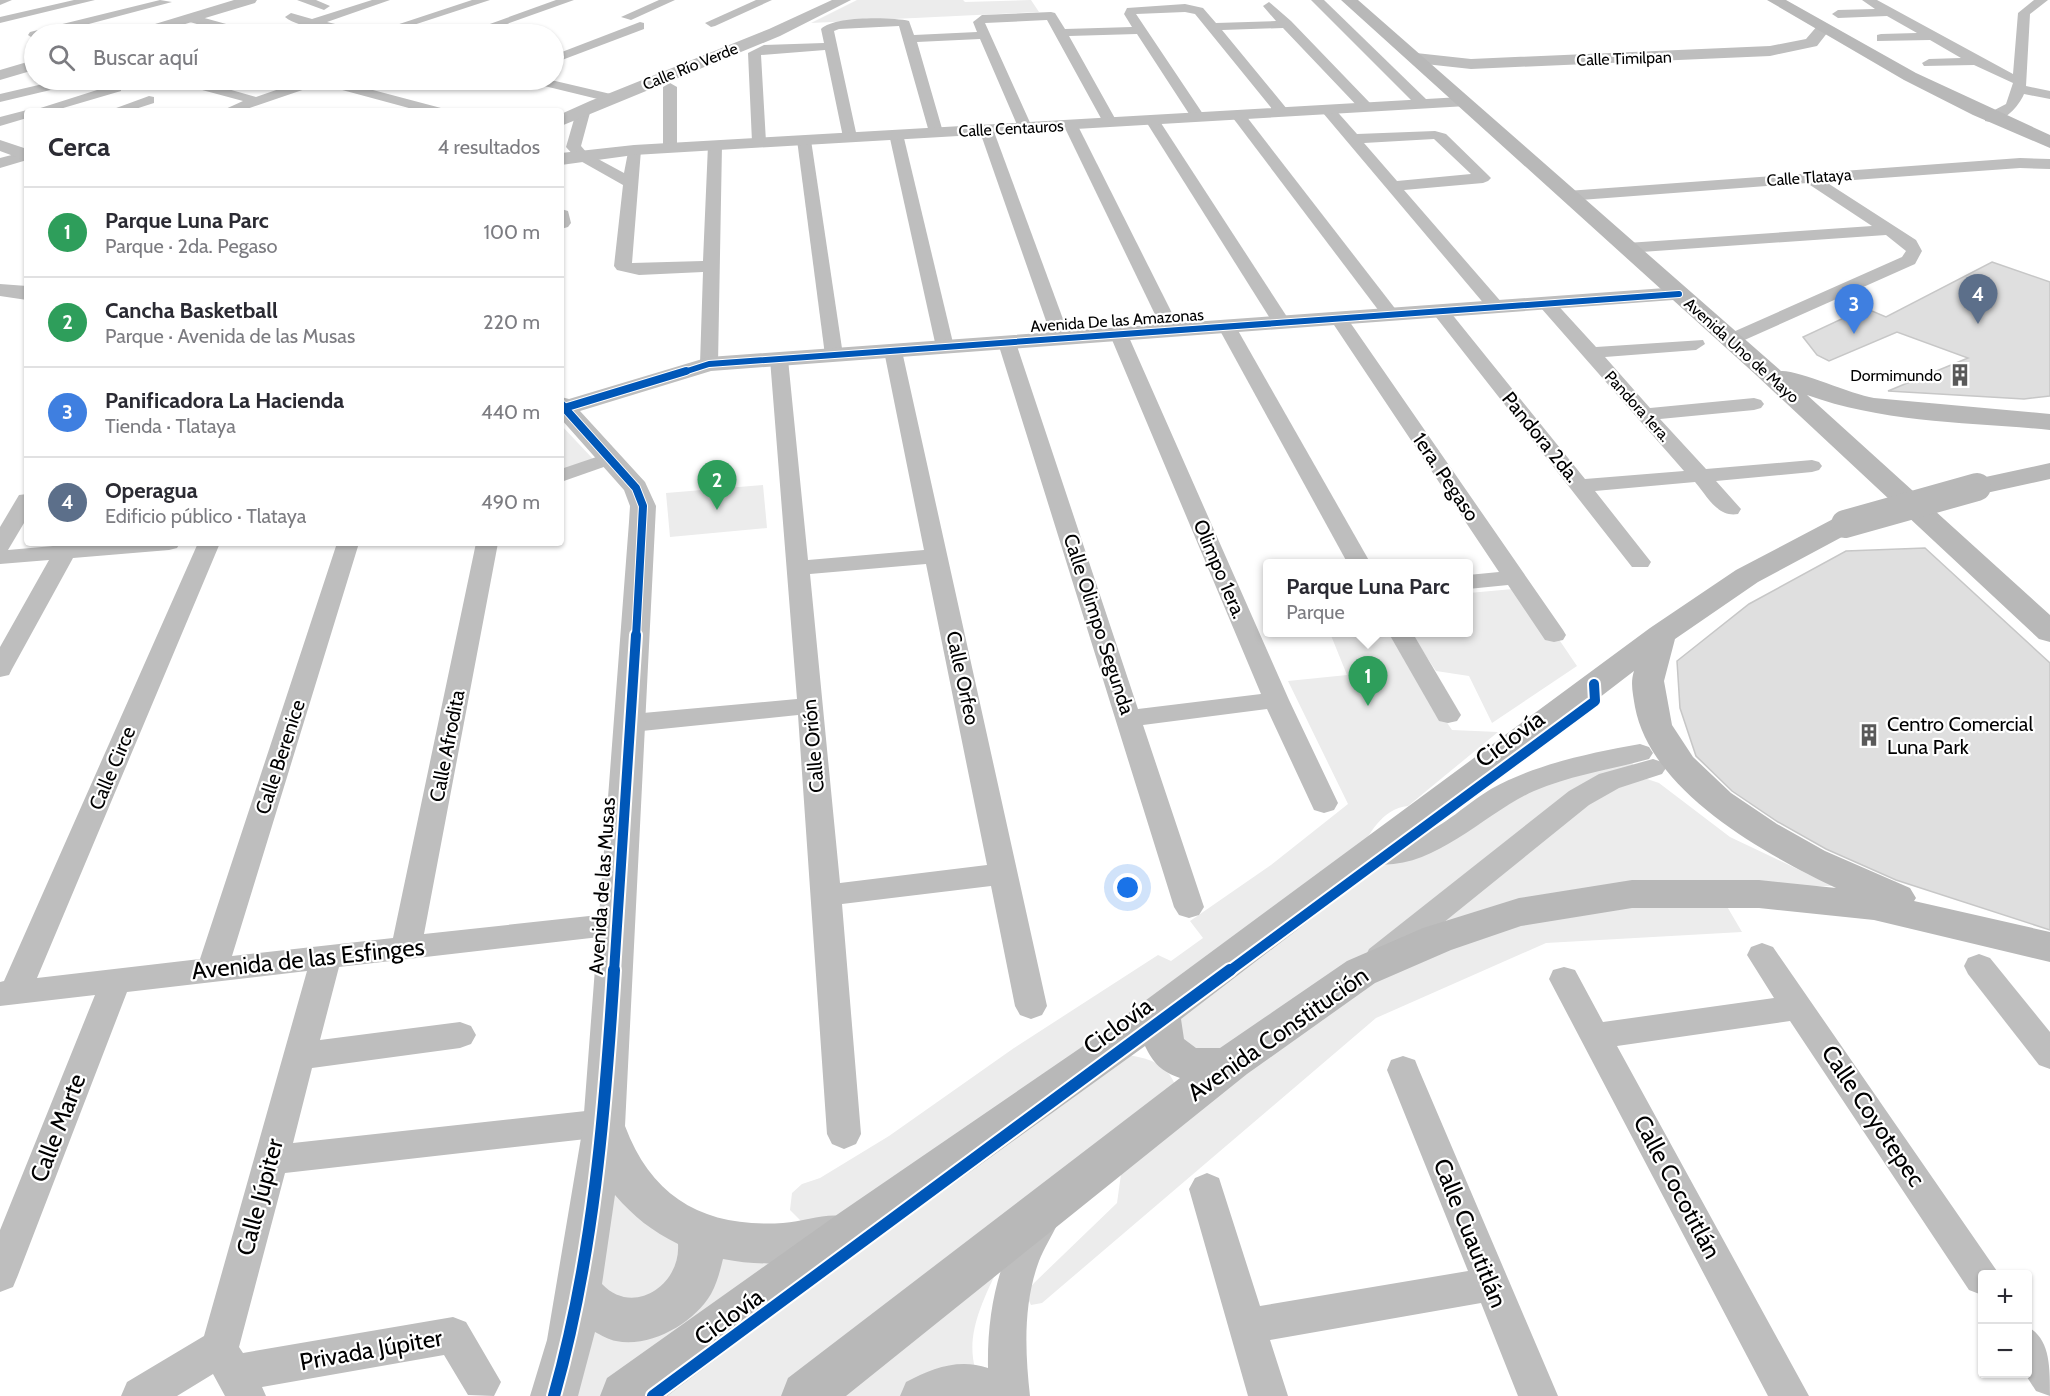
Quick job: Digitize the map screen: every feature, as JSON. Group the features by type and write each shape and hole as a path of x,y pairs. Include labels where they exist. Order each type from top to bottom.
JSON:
{"main road":[{"name":"Avenida Uno de Mayo","path":"1349,0 1765,370 2050,632"},
{"path":"1775,0 1923,84 1990,118 2050,142"},
{"path":"1765,370 1826,394 1865,405 2050,422"},
{"path":"1870,465 1861,431 1876,422 2050,435"},
{"path":"625,1396 783,1283 854,1228 1107,1052 1661,635 1747,576 1845,524 1977,487 2050,471"},
{"path":"1661,635 1649,661 1646,675 1650,707 1665,742 1678,760 1716,799 1772,839 1836,873 1919,907 2036,943"},
{"name":"Avenida Constitución","path":"806,1396 1232,1062 1361,972 1437,939 1519,912 1632,894 1759,894 1874,906 2036,943"},
{"path":"1161,1011 1161,1038 1165,1048 1183,1063 1208,1068 1232,1062"},
{"path":"1107,1052 1142,1051 1170,1064 1180,1081 1180,1104"}],"street":[{"path":"0,1 6,0"},
{"path":"1,24 89,0"},
{"path":"174,24 250,0"},
{"path":"303,0 324,6 291,17 315,24"},
{"path":"311,23 384,0"},
{"path":"407,24 483,0"},
{"path":"497,24 568,0"},
{"path":"627,17 669,0"},
{"path":"711,23 766,0"},
{"name":"Calle Río Verde","path":"584,109 797,24 844,0"},
{"path":"1317,0 1423,104"},
{"path":"1868,0 1919,28 1936,32 1977,61 2020,85 2050,95"},
{"path":"1990,118 2012,106 2020,85 2024,13 2042,0"},
{"path":"78,24 166,2"},
{"path":"1269,6 1366,107"},
{"path":"1198,117 1140,30 1130,14 1131,11 1194,9 1212,27 1282,112"},
{"path":"1838,14 1890,12"},
{"path":"1025,127 979,22 982,19 1051,16 1110,122"},
{"path":"190,18 212,24"},
{"path":"850,137 826,29 831,26 903,23 936,132"},
{"path":"1,24 24,31"},
{"path":"1212,27 1287,24"},
{"path":"564,55 640,26"},
{"name":"Calle Timilpan","path":"1416,58 1471,64 1770,51 1794,49 1811,43 1822,28"},
{"path":"1062,33 1140,30"},
{"path":"1881,38 1936,32"},
{"path":"909,39 985,35"},
{"path":"759,142 754,53 764,49 831,46"},
{"path":"1929,63 1977,61"},
{"path":"0,75 24,68"},
{"path":"564,87 610,98"},
{"path":"670,87 670,148"},
{"path":"0,98 33,90"},
{"path":"48,108 109,90"},
{"path":"218,90 257,101"},
{"path":"237,108 289,90"},
{"path":"359,90 425,108"},
{"path":"357,105 383,96"},
{"path":"124,108 149,100"},
{"name":"Calle Centauros","path":"564,159 634,150 759,142 1461,102"},
{"path":"564,119 584,109"},
{"path":"584,109 573,147 582,156 629,182"},
{"path":"1328,110 1497,308"},
{"path":"0,122 24,115"},
{"path":"1238,115 1391,315"},
{"path":"1152,120 1282,323"},
{"path":"1070,124 1172,331"},
{"path":"986,129 1061,338"},
{"path":"896,134 945,347"},
{"path":"1353,139 1435,135 1441,137 1483,178 1394,186"},
{"path":"1,152 24,140"},
{"path":"804,140 834,355"},
{"path":"709,364 715,145"},
{"path":"634,150 629,182 623,266 639,270 711,266"},
{"path":"1,152 24,155"},
{"name":"Calle Tlataya","path":"1567,196 1808,177 2050,164"},
{"path":"1731,340 1909,260 1914,251 1910,244 1890,230 1808,177"},
{"path":"1627,248 1890,230"},
{"name":"Avenida De las Amazonas","path":"564,405 709,364 1679,294"},
{"name":"Pandora 1era.","path":"1547,304 1730,508"},
{"name":"Pandora 2da.","path":"1441,312 1640,562"},
{"name":"1era. Pegaso","path":"1339,319 1554,635"},
{"path":"1227,327 1357,559"},
{"name":"Olimpo 1era.","path":"1119,335 1276,700 1324,803"},
{"name":"Calle Olimpo Segunda","path":"1007,343 1130,718 1189,907"},
{"path":"1591,353 1696,344"},
{"name":"Calle Orfeo","path":"893,351 1031,1006"},
{"name":"Calle Orión","path":"779,359 827,895 844,1134"},
{"path":"1645,414 1754,404"},
{"name":"Avenida de las Musas","path":"554,1396 565,1365 604,1124 632,723 643,506 636,488 564,408"},
{"path":"564,475 611,458"},
{"path":"1581,486 1812,465"},
{"path":"0,545 24,505"},
{"path":"0,557 123,546"},
{"name":"Calle Circe","path":"8,993 208,546"},
{"name":"Calle Berenice","path":"212,970 347,546"},
{"name":"Calle Afrodita","path":"406,948 487,546"},
{"path":"0,669 65,551"},
{"path":"799,568 937,556"},
{"path":"1473,581 1513,577"},
{"path":"1402,637 1448,715"},
{"path":"1130,718 1276,700"},
{"path":"632,723 809,706"},
{"path":"1361,972 1579,798 1646,760 1593,762 1533,781 1483,807 1430,843 1411,849 1369,854"},
{"path":"827,895 1003,874"},
{"name":"Avenida de las Esfinges","path":"8,993 617,924"},
{"name":"Calle Coyotepec","path":"1762,955 1978,1271"},
{"name":"Calle Júpiter","path":"233,1372 271,1160 326,957"},
{"path":"1979,966 2050,1056"},
{"name":"Calle Cocotitlán","path":"1564,979 1789,1396"},
{"name":"Calle Marte","path":"0,1275 116,981"},
{"path":"1595,1036 1798,1007"},
{"path":"299,1056 460,1035"},
{"name":"Calle Cuautitlán","path":"1403,1070 1538,1396"},
{"path":"271,1160 604,1124"},
{"name":"Avenida de las Musas","path":"604,1124 624,1173 645,1199 666,1215 699,1231 742,1242 770,1244 799,1242 854,1228"},
{"path":"1207,1189 1268,1396"},
{"path":"920,1396 945,1383 962,1381 980,1383 1009,1396 1006,1342 1014,1284 1023,1255 1053,1204"},
{"path":"578,1291 585,1303 610,1318 627,1320 660,1312 675,1303 697,1275 702,1260 703,1245 699,1231"},
{"path":"1247,1326 1490,1284"},
{"name":"Privada Júpiter","path":"233,1372 453,1335 482,1382"},
{"path":"2032,1351 2050,1378"},
{"path":"141,1396 233,1372"}],"shaded area":[{"path":"857,0 963,0 965,2 1031,0 1039,12 811,23"},
{"path":"564,428 593,459 564,469"},
{"path":"763,485 767,528 670,537 666,493"},
{"path":"1524,588 1577,666 1492,723 1469,676 1436,671 1414,637 1473,637 1473,593"},
{"path":"1332,637 1392,637 1408,665 1452,730 1498,732 1408,806 1383,817 1357,855 869,1211 801,1221 790,1210 792,1193 802,1184 820,1178 889,1136 1014,1048 1158,955 1171,961 1203,938 1190,921 1271,865 1348,804 1288,681 1347,675"},
{"path":"1631,761 1635,767 1250,1042 1198,1060 1161,1011 1372,864 1535,785"},
{"path":"1647,779 1659,783 1730,837 1833,886 1631,888 1399,949 1579,809 1626,783"},
{"path":"1722,898 1742,932 1546,943 1376,1018 1042,1303 1031,1305 1025,1293 1117,1203 1122,1167 1360,979 1520,917"},
{"path":"1126,1055 1144,1058 1158,1064 1170,1075 1177,1091 790,1396 656,1396"},
{"path":"604,1153 684,1236 666,1301 594,1301"},
{"path":"712,1243 791,1253 609,1396 561,1396 580,1335 612,1326"},
{"path":"1001,1262 975,1327 973,1354 975,1368 904,1396 827,1396"}],"building":[{"path":"1992,262 2050,282 2050,396 2024,399 1888,391 1968,358 1897,332 1829,361 1817,355 1803,337 1865,308 1886,317"},
{"name":"Centro Comercial Luna Park","path":"1925,548 2050,663 2050,930 1896,880 1826,849 1778,822 1732,791 1696,756 1680,708 1677,661 1749,604 1846,551"}],"cycle path":[{"path":"564,408 709,364 1679,294"},
{"path":"554,1396 570,1340 604,1126 643,522 643,506 636,488 564,407"},
{"name":"Ciclovía","path":"653,1396 1595,701 1594,684"}],"place":[{"name":"Operagua","path":"1978,324"},
{"name":"Panificadora La Hacienda","path":"1854,334"},
{"name":"Dormimundo","path":"1960,375"},
{"name":"Cancha Basketball","path":"717,510"},
{"name":"Parque Luna Parc","path":"1368,706"},
{"name":"Centro Comercial Luna Park","path":"1869,735"}]}
